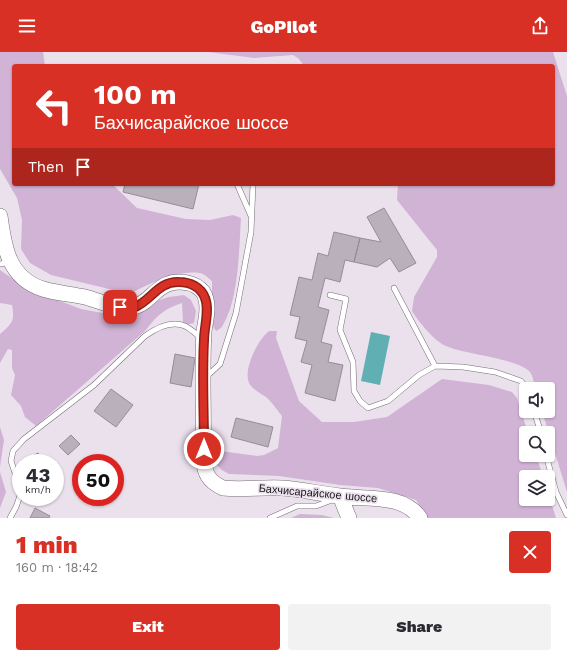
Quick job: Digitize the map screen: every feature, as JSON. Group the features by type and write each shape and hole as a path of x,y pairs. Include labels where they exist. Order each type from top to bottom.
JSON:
{"main road":[{"name":"Бахчисарайское шоссе","path":"0,217 2,239 5,250 5,263 33,285 42,289 120,307 134,307 141,304 158,289 173,282 193,284 203,293 206,299 204,339 204,463 208,477 215,484 223,488 280,488 340,496 395,501 411,508 420,518"},
{"path":"340,496 348,518"}],"lane":[{"path":"238,186 252,218"},
{"path":"204,380 220,364 231,334 246,267 252,218 253,186"},
{"path":"394,288 434,366"},
{"path":"330,295 346,299 340,330 353,362 354,391 360,401 368,408 388,401 418,374 434,366 463,367 495,372 522,382"},
{"path":"10,518 21,493 21,483 15,473 11,461 13,451 24,439 94,385 152,331 176,324 190,329 204,339"},
{"path":"548,462 556,492 567,515"},
{"path":"270,518 297,506 316,506 340,496"}],"shaded area":[{"path":"0,52 43,52 45,64 12,64 12,186 114,186 137,208 186,219 210,220 233,215 241,218 239,258 235,287 228,314 223,326 216,331 212,325 212,281 201,273 173,276 154,282 130,294 51,275 30,263 21,249 22,220 17,198 0,169"},
{"path":"208,52 553,52 567,96 567,492 555,453 555,426 547,426 544,418 555,418 555,382 534,382 530,372 524,367 504,360 454,349 441,344 427,331 412,311 414,297 437,257 437,250 397,200 398,186 555,186 555,64 303,64 293,55 254,58"},
{"path":"0,270 26,288 81,309 124,317 150,303 169,297 184,295 191,300 196,311 194,323 186,325 183,323 182,303 165,311 157,317 145,331 36,426 25,417 21,406 11,395 15,375 12,368 12,350 8,349 0,363 0,334 12,322 13,315 12,305 0,303"},
{"path":"269,331 277,331 276,338 299,401 322,422 354,422 387,417 442,379 489,385 512,392 517,398 519,404 519,418 523,418 526,426 519,426 519,462 538,462 541,470 519,470 519,506 552,506 556,518 427,518 416,500 378,488 340,485 279,476 229,474 222,470 217,465 216,457 220,451 257,456 264,455 278,448 282,416 268,399 251,386 248,381 249,365 260,341"},
{"path":"0,427 4,440 0,467"},
{"path":"0,472 6,492 0,508"},
{"path":"300,514 322,515 334,518 291,518"}],"water":[{"path":"371,332 390,336 380,385 361,381"}],"building":[{"path":"124,186 199,186 193,209 123,192"},
{"path":"384,208 416,263 399,272 390,258 377,267 354,262 360,238 381,242 367,217"},
{"path":"334,232 360,238 354,262 345,260 340,282 325,278 318,307 329,310 321,342 332,345 328,362 343,365 335,401 305,393 312,365 301,362 307,341 295,338 300,317 290,315 299,277 312,280 318,253 328,256"},
{"path":"175,354 195,358 191,387 170,383"},
{"path":"111,389 133,405 116,427 94,411"},
{"path":"236,418 273,427 268,447 231,437"},
{"path":"71,435 80,444 68,455 59,446"},
{"path":"35,508 50,516 49,518 30,518"}],"route":[{"path":"120,307 134,307 141,304 158,289 173,282 186,282 193,284 203,293 206,299 207,307 203,347 204,449"}]}
